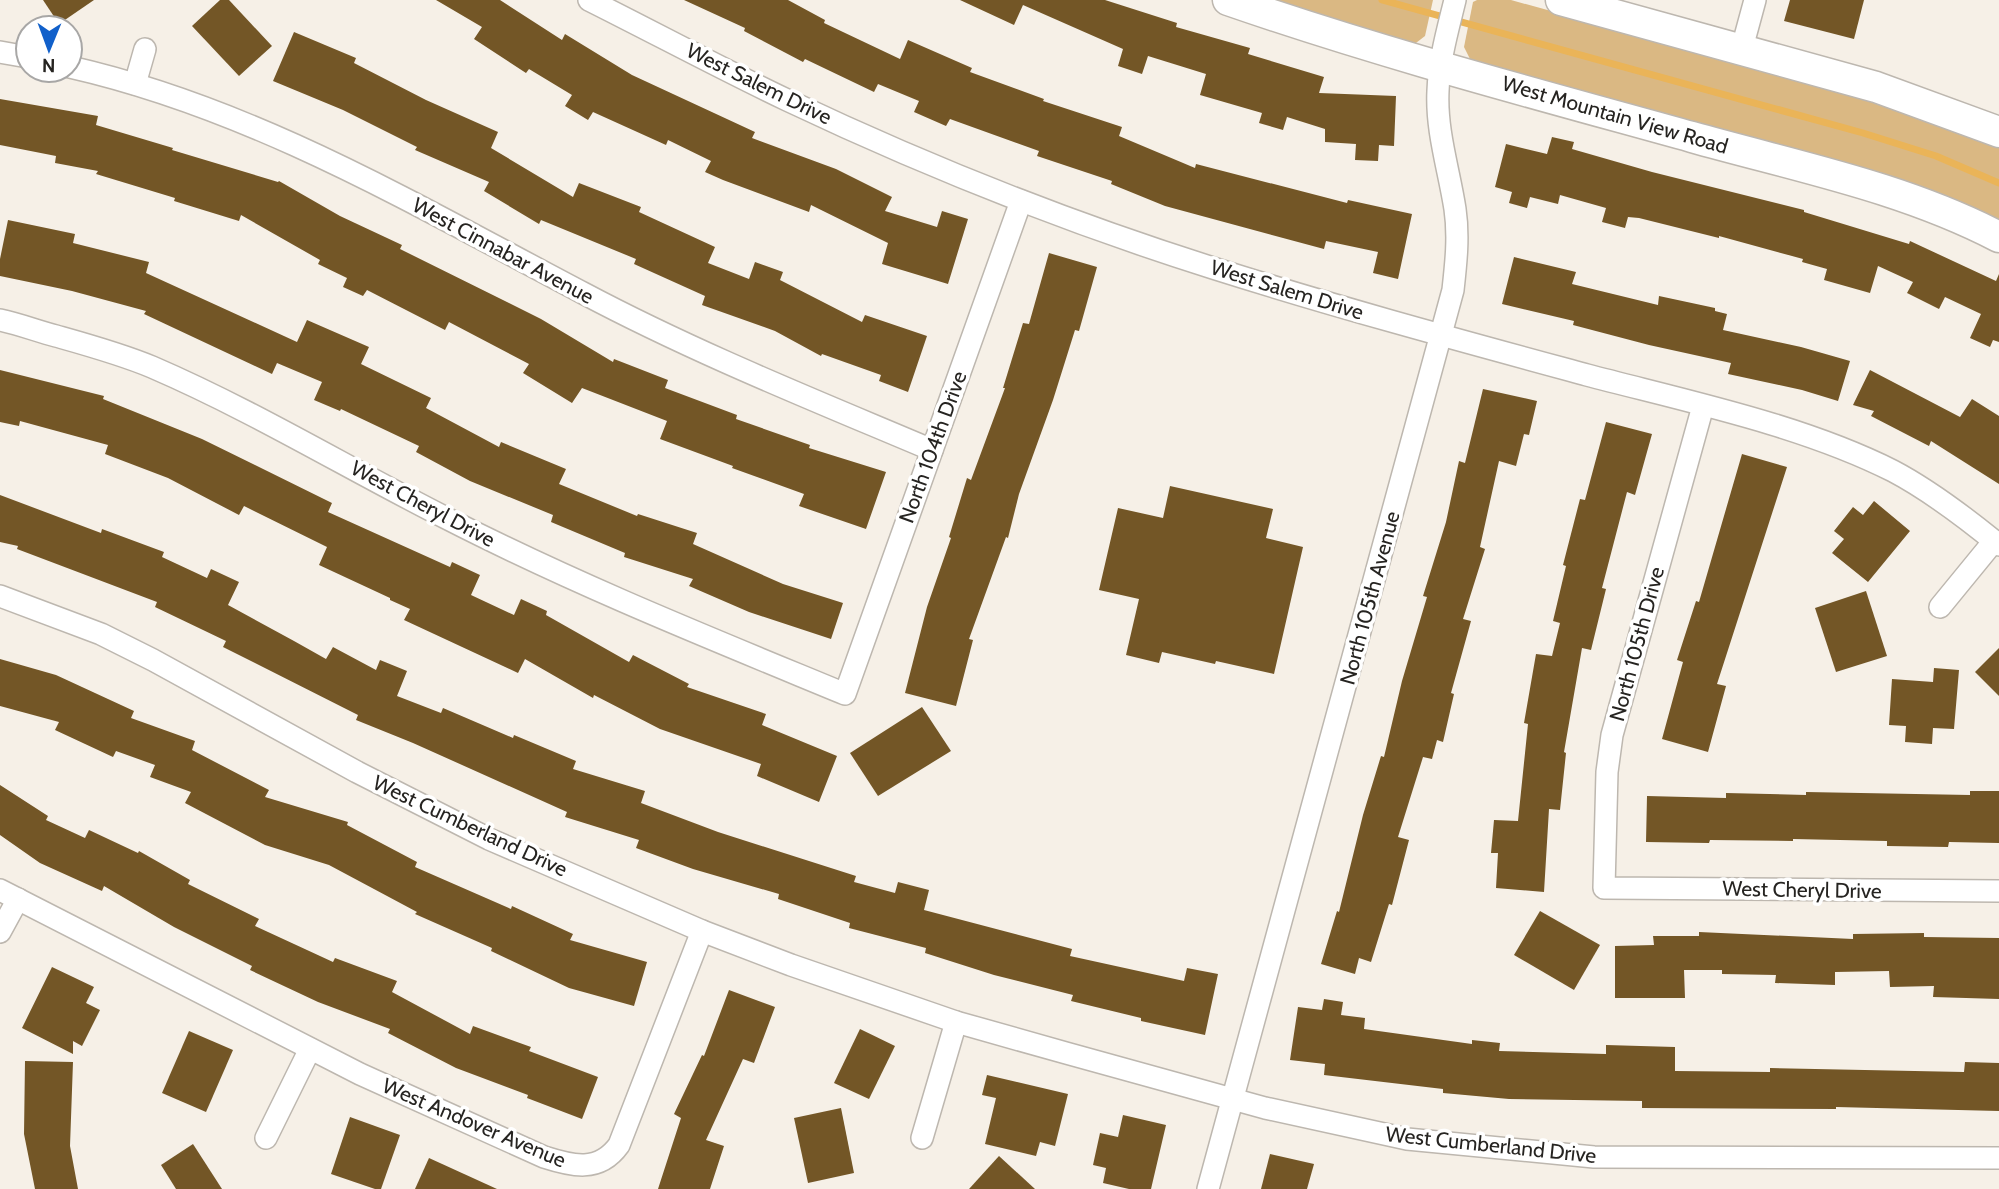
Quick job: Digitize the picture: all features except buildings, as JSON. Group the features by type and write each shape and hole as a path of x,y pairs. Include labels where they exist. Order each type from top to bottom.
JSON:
{"street":[{"name":"West Salem Drive","path":"589,0 786,99 1021,201 1213,268 1443,335 1703,406 1842,448 1894,471 1938,498 1997,543 1940,607"},
{"name":"West Mountain View Road","path":"1228,0 1313,29 1440,66 1866,184 1960,217 1999,237"},
{"name":"North 105th Avenue","path":"1208,1189 1443,335 1453,290 1457,235 1439,116 1438,92 1440,66 1455,0"},
{"path":"1561,0 1876,87 1999,132"},
{"path":"1742,48 1755,0"},
{"path":"135,84 145,49"},
{"name":"West Cinnabar Avenue","path":"84,71 192,103 312,151 650,327 932,450"},
{"name":"North 104th Drive","path":"845,694 1021,201"},
{"name":"West Cheryl Drive","path":"0,320 92,346 149,366 219,397 448,519 528,557 664,619 845,694"},
{"name":"North 105th Drive","path":"1604,888 1607,772 1612,735 1703,406"},
{"name":"West Cumberland Drive","path":"0,596 101,634 357,772 477,833 702,931 956,1022 1232,1099 1407,1139 1594,1157 1999,1158"},
{"name":"West Cheryl Drive","path":"1604,888 1999,891"},
{"path":"0,932 9,894"},
{"name":"West Andover Avenue","path":"9,894 310,1049 544,1157 570,1166 591,1164 611,1156 619,1145 702,931"},
{"path":"922,1138 956,1022"},
{"path":"266,1138 310,1049"}],"shaded area":[{"path":"1259,0 1433,0 1425,36 1412,46"},
{"path":"1511,0 1915,112 1999,146 1999,227 1472,63 1464,47 1473,2"}],"waterway":[{"path":"1382,0 1863,133 1936,156 1999,183"}]}
